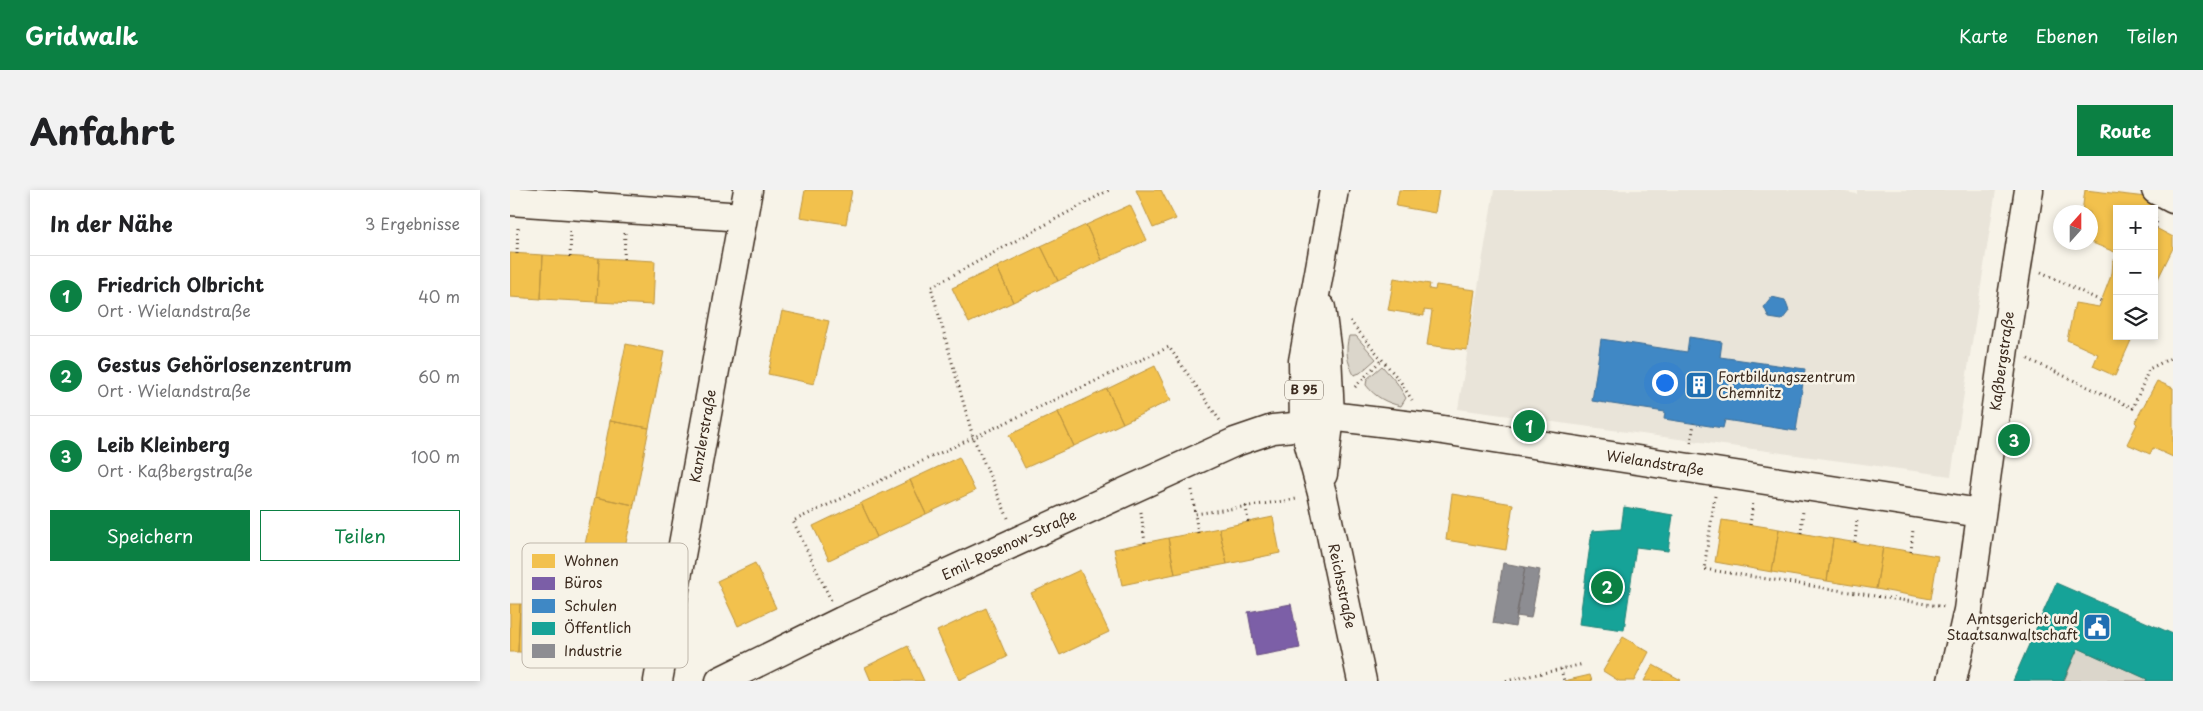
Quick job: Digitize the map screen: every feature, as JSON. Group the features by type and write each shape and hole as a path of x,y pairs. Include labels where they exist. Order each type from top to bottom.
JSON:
{"street":[{"name":"Kanzlerstraße","path":"683,543 748,190"},
{"name":"Reichsstraße","path":"1334,190 1318,288 1303,361 1304,426 1322,494 1362,681"},
{"name":"Kaßbergstraße","path":"1952,681 1968,610 1980,513 2029,190"},
{"path":"2156,190 2173,199"},
{"path":"514,213 743,217"},
{"name":"Reichsstraße","path":"1318,288 1327,354 1330,416 1322,494"},
{"name":"Wielandstraße","path":"1330,416 1430,428 1980,513"},
{"name":"Emil-Rosenow-Straße","path":"720,681 842,621 1235,442 1273,429 1304,426"},
{"name":"Kanzlerstraße","path":"658,681 660,668"}],"path":[{"path":"1018,541 973,437 930,287 1109,190"},
{"path":"514,213 517,254"},
{"path":"570,257 571,227"},
{"path":"624,259 625,230"},
{"path":"2018,261 2101,300"},
{"path":"1348,319 1400,381 1430,428"},
{"path":"842,621 793,521 1169,347 1222,424"},
{"path":"2004,348 2133,408 2150,369 2173,356"},
{"path":"1346,388 1354,388 1382,359"},
{"path":"1718,473 1704,569 1968,610"},
{"path":"1198,532 1196,514 1322,494"},
{"path":"1246,506 1248,522"},
{"path":"1506,681 1584,664"},
{"path":"1561,669 1564,681"}],"shaded area":[{"path":"1494,190 1835,190 1857,194 1857,190 1996,190 1951,476 1458,409"},
{"path":"1349,336 1356,336 1376,359 1360,373 1354,375 1347,356"},
{"path":"1382,366 1397,383 1406,398 1401,406 1382,399 1366,385 1367,379"},
{"path":"2078,648 2147,679 2146,681 2064,681"}],"building: Wohnen":[{"path":"805,190 852,190 846,224 800,217"},
{"path":"1136,190 1161,190 1176,219 1153,228"},
{"path":"1399,190 1439,190 1435,213 1396,206"},
{"path":"2085,190 2155,198 2154,205 2113,205 2113,251 2098,245 2098,205 2083,205"},
{"path":"1130,205 1147,240 1102,260 1086,225"},
{"path":"1086,225 1102,260 1058,281 1041,246"},
{"path":"2158,229 2173,237 2173,248 2158,279"},
{"path":"1041,246 1058,281 1013,302 997,267"},
{"path":"510,253 543,255 541,299 510,297"},
{"path":"543,255 599,258 597,302 541,299"},
{"path":"599,258 655,261 653,305 597,302"},
{"path":"2113,260 2113,340 2131,340 2115,376 2093,366 2098,354 2067,340 2075,303 2099,307 2112,273"},
{"path":"997,267 1013,302 969,323 952,288"},
{"path":"1394,278 1430,284 1429,289 1435,290 1436,285 1475,290 1467,350 1427,345 1432,311 1424,310 1424,316 1388,310"},
{"path":"782,311 829,321 814,384 768,374"},
{"path":"626,344 664,352 649,428 610,421"},
{"path":"1155,366 1171,400 1123,423 1107,389"},
{"path":"2157,381 2173,388 2173,457 2153,448 2150,454 2127,444 2137,424 2135,422"},
{"path":"1107,389 1123,423 1074,446 1058,412"},
{"path":"1058,412 1074,446 1025,468 1009,435"},
{"path":"610,421 649,428 634,505 595,497"},
{"path":"959,457 975,491 926,514 910,480"},
{"path":"910,480 926,514 877,537 861,503"},
{"path":"1452,494 1513,504 1506,550 1446,540"},
{"path":"595,497 634,505 626,543 585,543"},
{"path":"861,503 877,537 829,560 813,526"},
{"path":"1273,517 1280,553 1227,564 1219,528"},
{"path":"1722,520 1779,529 1772,572 1715,562"},
{"path":"1219,528 1227,564 1175,574 1168,538"},
{"path":"1779,529 1833,539 1827,581 1772,572"},
{"path":"1168,538 1175,574 1122,585 1114,549"},
{"path":"1833,539 1883,547 1876,589 1827,581"},
{"path":"1883,547 1938,556 1931,599 1876,589"},
{"path":"755,563 776,608 738,626 717,581"},
{"path":"1080,570 1109,632 1060,655 1031,593"},
{"path":"510,604 520,604 518,652 510,652"},
{"path":"520,604 522,604 522,652 518,652"},
{"path":"986,608 1007,657 959,680 937,631"},
{"path":"1623,637 1649,652 1634,681 1619,681 1603,671"},
{"path":"908,646 924,681 871,681 865,667"},
{"path":"1653,665 1681,680 1644,681"},
{"path":"1590,675 1592,681 1564,681"}],"building: Büros":[{"path":"1291,604 1300,648 1256,656 1248,612"}],"building: Schulen":[{"path":"1772,297 1785,300 1789,311 1782,320 1769,318 1764,307"},
{"name":"Fortbildungszentrum Chemnitz","path":"1689,337 1722,342 1720,357 1805,369 1796,431 1725,420 1723,428 1664,419 1665,412 1592,401 1601,339 1687,352"}],"building: Öffentlich":[{"path":"1624,507 1673,515 1668,551 1636,547 1624,630 1579,624 1592,531 1621,529"},
{"name":"Amtsgericht und Staatsanwaltschaft","path":"2056,583 2173,634 2173,681 2146,681 2147,679 2078,648 2063,681 2013,681"}],"building: Industrie":[{"path":"1503,563 1525,567 1515,627 1493,623"},
{"path":"1525,567 1540,570 1531,618 1516,616"}],"place":[{"name":"Fortbildungszentrum Chemnitz","path":"1699,385"},
{"name":"Friedrich Olbricht","path":"1529,426"},
{"name":"Leib Kleinberg","path":"2014,440"},
{"name":"Gestus Gehörlosenzentrum","path":"1607,587"},
{"name":"Amtsgericht und Staatsanwaltschaft","path":"2097,627"}]}
